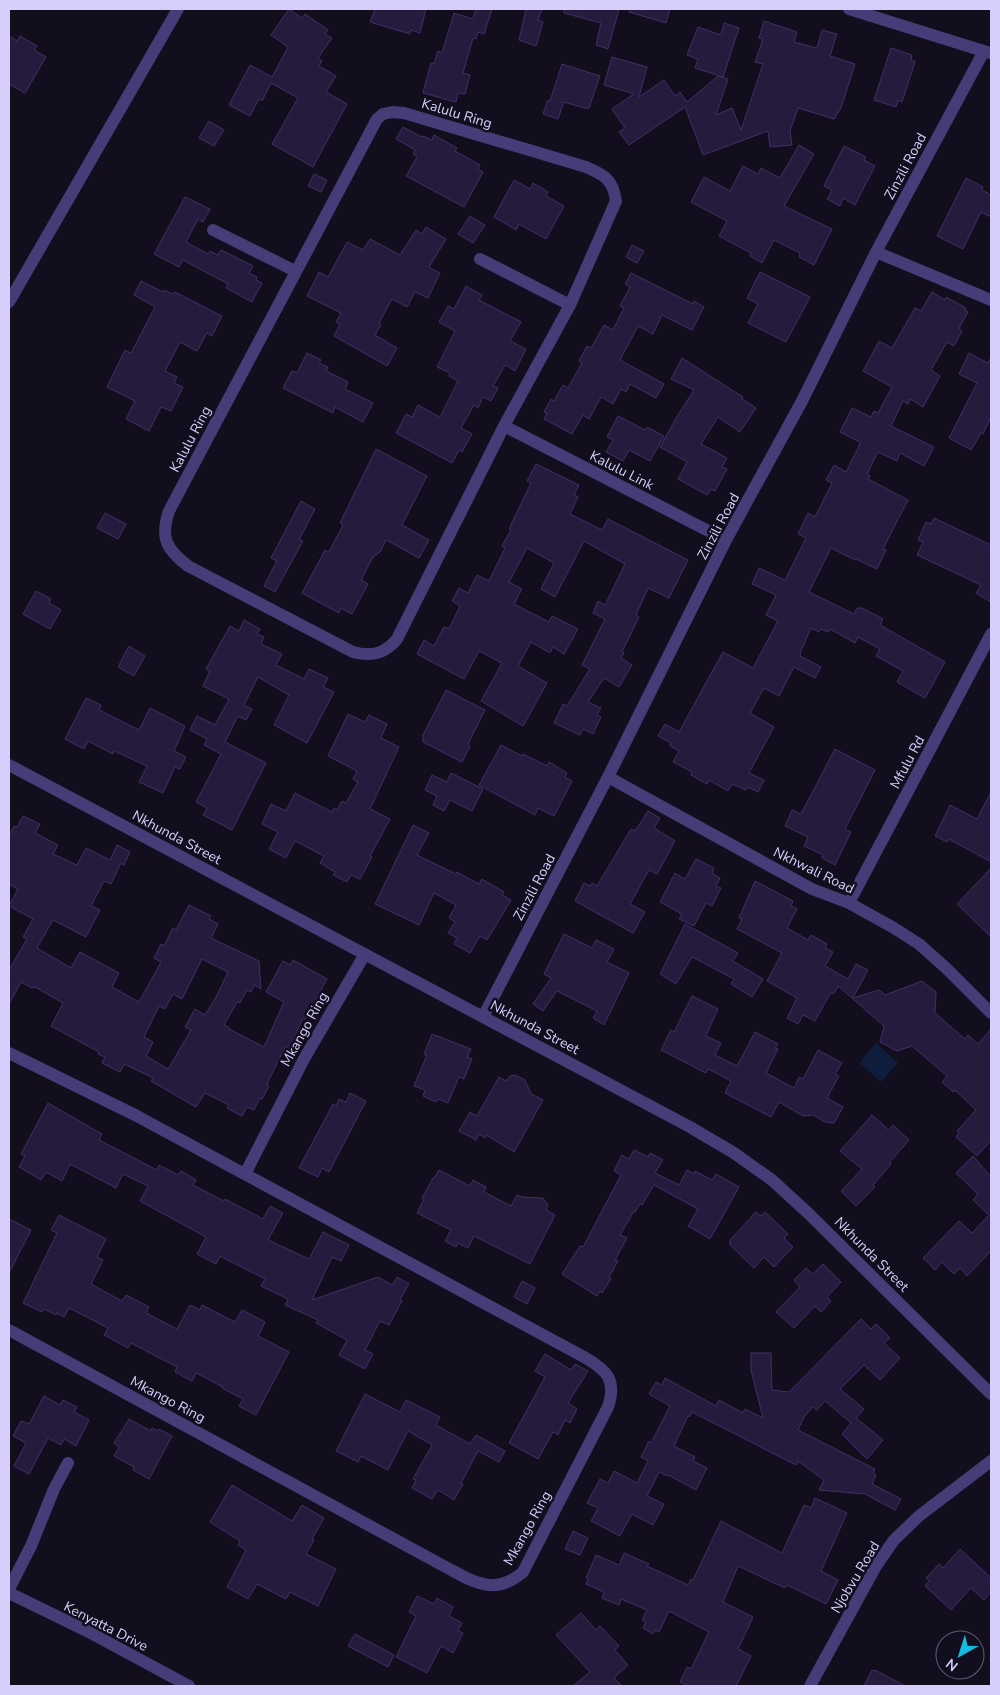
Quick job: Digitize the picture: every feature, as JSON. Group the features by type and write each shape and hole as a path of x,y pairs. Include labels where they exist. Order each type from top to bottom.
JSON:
{"street":[{"path":"9,302 178,9"},
{"path":"849,9 987,52"},
{"name":"Zinzili Road","path":"483,1017 608,777 726,540 802,401 876,252 987,52"},
{"name":"Kalulu Ring","path":"392,112 404,113 586,167 609,180 616,201 570,305 504,426 397,639 382,652 373,655 363,655 353,652 188,566 177,558 166,543 164,534 169,512 376,119 383,114 392,112"},
{"path":"213,230 295,271"},
{"path":"876,252 991,300"},
{"path":"480,259 570,305"},
{"name":"Kalulu Link","path":"504,426 726,540"},
{"name":"Mfulu Rd","path":"850,903 991,634"},
{"name":"Nkhunda Street","path":"9,765 734,1153 772,1180 808,1212 991,1394"},
{"name":"Nkhwali Road","path":"608,777 812,889 850,903 918,944 946,968 991,1012"},
{"name":"Mkango Ring","path":"245,1174 304,1059 365,954"},
{"name":"Mkango Ring","path":"9,1052 136,1115 584,1357 598,1365 609,1377 612,1394 608,1407 523,1572 511,1581 498,1586 488,1586 477,1583 9,1330"},
{"name":"Njobvu Road","path":"810,1686 876,1566 894,1540 925,1510 991,1461"},
{"path":"9,1589 31,1546 54,1490 68,1463"},
{"name":"Kenyatta Drive","path":"9,1593 189,1686"}],"water":[{"path":"876,1043 898,1063 881,1082 859,1063"}],"building":[{"path":"289,9 302,18 305,14 328,30 325,34 332,38 318,58 322,61 319,66 336,76 326,92 347,104 313,167 272,144 298,98 271,83 262,101 259,99 250,116 229,105 250,65 272,77 288,47 271,35"},
{"path":"375,9 426,9 420,33 411,30 410,34 370,22"},
{"path":"476,9 492,9 484,34 478,32 476,39 473,38 463,73 470,75 465,94 458,93 456,102 423,93 431,63 434,64 438,51 442,53 454,13 473,19"},
{"path":"526,9 542,9 538,20 543,22 536,46 519,40"},
{"path":"564,9 619,9 608,49 596,45 601,23 564,13"},
{"path":"630,9 670,9 666,23 629,12"},
{"path":"764,21 797,32 794,42 817,48 822,30 837,34 830,56 855,64 841,108 834,119 798,108 790,131 792,145 770,147 768,131 703,155 685,107 629,145 619,132 625,128 612,109 634,94 604,85 612,57 647,67 639,97 664,80 675,96 680,92 687,102 718,76 728,79 716,115 732,108 741,130 763,64 755,62 763,39 759,38"},
{"path":"724,23 739,28 723,77 695,68 698,59 687,55 698,27 721,35"},
{"path":"9,36 17,41 20,36 37,46 34,50 46,57 25,93 9,84"},
{"path":"891,48 912,55 911,60 915,62 902,102 898,100 896,107 874,100"},
{"path":"562,64 600,76 589,108 564,102 558,119 543,114 548,100 550,101"},
{"path":"209,121 224,130 214,146 199,138"},
{"path":"403,127 432,140 434,135 457,148 455,151 480,165 478,169 483,172 464,207 406,176 417,157 413,154 415,150 396,139"},
{"path":"799,145 814,154 784,206 832,229 814,265 799,257 800,253 774,240 762,263 750,256 751,253 719,236 727,221 691,202 704,177 730,191 743,166 758,174 761,168 780,178"},
{"path":"844,146 866,157 864,160 875,166 855,205 843,198 840,206 827,199 832,190 824,186"},
{"path":"314,174 327,180 321,192 308,186"},
{"path":"966,178 983,187 982,190 991,195 991,217 981,212 963,249 937,236"},
{"path":"514,180 530,189 533,183 548,192 546,196 564,206 546,239 519,224 516,230 494,217"},
{"path":"185,197 210,209 203,222 198,219 186,242 208,254 210,251 218,255 221,250 253,266 249,273 257,277 256,280 262,283 252,302 226,288 228,284 183,260 179,267 154,254"},
{"path":"470,216 485,225 473,243 458,234"},
{"path":"426,227 446,239 429,267 440,273 428,298 415,292 407,307 392,299 379,323 381,324 375,335 397,348 387,366 334,336 340,324 336,322 341,313 307,296 319,272 328,277 347,242 363,250 370,239 400,255 416,230 422,234"},
{"path":"632,245 644,251 637,263 626,257"},
{"path":"760,272 810,297 786,342 748,323 758,304 747,298"},
{"path":"631,273 693,304 694,301 704,307 692,330 662,315 653,334 638,326 620,360 664,384 656,398 630,384 626,392 621,389 613,404 601,397 589,419 583,415 572,434 544,419 547,413 544,412 551,399 554,401 563,385 568,388 582,363 579,361 587,346 591,348 604,325 613,330 624,308 620,306 630,287 625,284"},
{"path":"141,281 163,292 164,290 173,294 175,292 222,316 212,336 207,333 197,351 180,342 165,371 177,377 174,383 183,387 171,411 161,407 149,431 126,419 135,401 107,387 125,350 131,353 155,307 134,295"},
{"path":"466,286 482,295 479,300 521,322 510,341 526,349 515,371 505,365 493,386 498,388 491,401 483,397 478,408 474,405 461,428 472,434 462,452 459,450 452,463 396,433 406,414 412,417 418,405 440,417 458,381 449,376 450,373 437,367 455,331 439,322 448,306 454,309"},
{"path":"932,292 945,300 946,297 966,308 965,311 968,312 959,328 962,331 954,346 947,342 931,370 940,376 923,407 910,399 908,404 903,401 891,426 934,447 924,466 900,453 897,461 878,452 867,474 870,476 868,479 908,500 883,549 886,550 877,569 831,548 809,592 854,614 857,608 862,608 883,619 880,625 945,662 925,698 897,682 903,671 876,656 880,649 858,637 855,643 830,629 828,632 821,629 819,632 811,628 800,656 821,667 815,678 794,667 779,696 764,688 750,713 774,727 749,773 764,780 758,792 748,787 746,790 732,784 728,791 709,780 707,784 691,775 692,772 673,762 679,751 670,746 671,743 658,736 665,724 679,732 723,652 753,668 778,621 766,615 776,595 752,584 759,568 785,580 806,538 798,534 808,513 815,517 832,483 826,480 834,465 846,472 859,446 860,442 840,432 852,408 871,417 874,411 878,413 892,387 863,371 879,341 892,348 915,308 921,311"},
{"path":"307,353 321,360 319,363 328,367 326,371 348,382 345,389 373,403 363,422 335,407 333,413 283,388 292,371 297,373"},
{"path":"969,353 988,363 991,357 991,417 983,434 981,433 971,450 949,438 977,383 959,374"},
{"path":"682,358 743,397 742,399 756,408 740,432 718,417 701,444 727,458 722,467 727,469 715,491 711,489 707,495 678,479 687,462 660,447 694,390 671,379"},
{"path":"618,416 645,430 647,427 664,436 650,461 629,450 623,461 606,452 613,440 607,437"},
{"path":"376,449 427,476 402,525 429,540 419,558 386,540 380,552 373,557 361,580 368,584 352,614 341,608 339,613 302,593 325,550 329,552 343,525 340,523"},
{"path":"536,464 579,485 574,495 578,497 570,514 602,530 608,519 688,560 669,598 648,588 636,615 639,617 622,652 624,653 621,658 632,665 619,687 604,678 588,702 601,708 597,715 601,717 593,734 583,729 580,735 554,723 563,704 567,706 590,669 582,665 605,619 593,613 598,601 605,605 625,564 584,541 555,597 541,589 554,563 527,548 509,582 522,589 514,604 549,622 552,616 578,629 564,654 553,647 550,653 531,642 518,666 547,683 523,726 481,701 502,663 479,651 464,679 417,654 424,640 434,646 444,627 449,629 460,606 452,601 459,588 468,593 477,575 489,581 505,548 502,546 531,483 527,481"},
{"path":"301,501 315,509 299,540 303,541 275,592 264,586 277,561 271,558"},
{"path":"105,513 126,524 118,539 97,528"},
{"path":"934,518 991,545 991,602 976,593 981,585 917,555 923,542 918,540 926,522 931,524"},
{"path":"36,591 51,599 49,603 61,610 50,629 23,614"},
{"path":"244,620 260,629 257,634 264,637 261,644 282,654 276,665 304,679 309,669 328,678 323,687 334,692 307,743 274,725 289,695 258,677 244,705 252,709 246,720 238,716 225,742 266,763 232,830 203,815 207,808 196,802 221,754 204,745 207,739 190,730 197,716 215,725 229,699 203,686 210,671 206,669 230,626 239,631"},
{"path":"129,646 145,656 134,676 118,667"},
{"path":"446,690 485,710 468,744 470,746 462,762 423,742 423,735"},
{"path":"86,698 101,705 99,710 139,730 150,708 185,726 174,751 186,757 180,769 175,767 163,793 139,782 147,766 114,751 113,754 88,741 84,749 65,739"},
{"path":"348,714 365,722 369,715 387,724 381,738 399,747 370,809 390,819 360,879 351,875 347,882 333,875 335,872 320,863 324,856 295,841 286,858 269,849 278,832 262,824 271,804 286,811 295,793 332,812 334,808 337,810 342,801 346,803 358,782 353,779 357,771 328,756"},
{"path":"501,745 547,766 549,762 567,773 565,777 572,781 554,816 538,808 535,815 479,785"},
{"path":"835,749 875,770 845,829 851,832 835,865 822,858 823,855 804,846 808,837 785,826 792,810 801,814"},
{"path":"451,773 483,789 472,811 450,800 444,811 433,805 437,796 425,790 432,775 447,782"},
{"path":"991,792 991,862 949,839 947,842 935,836 950,805 977,819"},
{"path":"648,811 660,818 654,828 675,841 657,874 649,870 630,904 645,912 633,933 575,901 584,883 590,886 592,883 597,886 631,829 635,831"},
{"path":"23,816 40,824 35,833 58,845 53,854 77,865 86,848 110,860 117,845 130,852 124,865 121,863 111,884 104,881 91,906 100,910 86,937 53,920 37,948 71,968 80,952 119,973 112,987 139,1002 161,962 154,958 161,944 164,946 173,928 176,930 189,905 211,916 209,919 218,924 211,938 259,961 261,989 254,985 251,992 247,990 240,1003 237,1002 224,1025 229,1029 264,1047 284,1002 266,992 283,961 290,965 293,960 327,979 305,1019 303,1018 289,1049 285,1047 267,1084 269,1086 254,1110 247,1107 242,1116 227,1108 229,1105 205,1093 196,1107 151,1081 153,1078 124,1064 120,1072 102,1063 105,1057 98,1054 99,1052 51,1026 63,1003 35,987 32,988 21,982 9,1004 9,970 27,939 23,937 33,919 9,906 18,889 9,884 9,836 14,826 17,827","holes":["202,959 228,972 205,1015 195,1009 185,1027 191,1030 168,1069 146,1056 153,1042 144,1037 159,1006 165,1009 173,994 182,999"]},
{"path":"413,825 429,833 417,855 456,874 457,872 479,884 482,879 504,892 502,895 511,900 487,940 480,936 470,953 454,944 457,938 448,933 455,922 449,918 456,905 434,893 419,925 375,904"},
{"path":"696,859 714,868 712,873 720,878 716,886 721,888 712,906 706,903 694,926 679,919 682,914 660,902 675,873 685,879"},
{"path":"991,868 991,937 957,904"},
{"path":"755,881 793,901 791,906 797,909 787,928 808,940 811,935 827,944 825,948 833,952 825,966 848,979 856,964 868,970 853,998 879,990 885,995 922,981 936,992 935,1013 965,1039 968,1035 978,1044 991,1029 991,1141 977,1156 956,1137 959,1133 957,1131 976,1110 955,1090 953,1092 942,1082 947,1076 912,1046 897,1051 880,1042 884,1026 838,986 834,994 831,992 815,1021 803,1015 798,1024 787,1018 797,998 767,981 782,953 737,929 742,919 739,918"},
{"path":"685,924 738,953 733,961 763,979 752,997 731,984 734,979 692,957 676,984 660,974"},
{"path":"564,934 592,948 596,940 614,949 607,962 629,973 604,1025 593,1018 597,1011 557,991 543,1011 533,1004 551,978 544,974"},
{"path":"692,996 718,1009 706,1036 721,1043 715,1055 737,1066 755,1032 778,1044 775,1048 778,1049 766,1073 794,1088 799,1077 803,1079 818,1050 842,1063 835,1074 839,1076 827,1098 843,1107 834,1123 825,1122 813,1115 803,1116 779,1102 771,1117 725,1093 731,1081 708,1069 706,1073 661,1050 671,1030 674,1032"},
{"path":"432,1034 471,1049 467,1057 472,1059 464,1079 459,1077 448,1103 438,1099 436,1102 423,1096 425,1090 414,1086 427,1055 424,1054"},
{"path":"515,1075 525,1080 531,1094 543,1100 514,1152 486,1135 485,1138 479,1134 476,1140 459,1131 470,1112 477,1116 499,1077 506,1081 510,1076"},
{"path":"350,1093 366,1101 329,1172 322,1168 318,1177 299,1168 333,1104 336,1106 339,1099 346,1102"},
{"path":"48,1103 102,1134 99,1140 157,1170 159,1165 178,1175 181,1171 196,1180 193,1185 263,1219 270,1206 283,1213 268,1240 309,1259 323,1232 349,1245 341,1261 332,1257 312,1300 378,1277 392,1285 397,1277 409,1284 389,1325 380,1321 365,1350 373,1354 365,1369 339,1355 347,1340 316,1323 318,1320 285,1305 288,1299 261,1286 265,1279 220,1256 216,1264 197,1254 206,1237 140,1201 148,1186 123,1174 116,1188 70,1164 62,1181 46,1172 41,1180 19,1167 25,1156 21,1154"},
{"path":"872,1115 889,1130 893,1125 909,1140 873,1185 875,1187 856,1206 841,1191 862,1169 840,1151"},
{"path":"634,1150 648,1157 650,1153 663,1160 655,1173 679,1185 687,1170 694,1174 695,1171 712,1180 716,1174 739,1187 710,1239 688,1226 698,1209 654,1185 642,1205 640,1204 634,1211 620,1235 627,1238 615,1260 618,1261 609,1277 611,1279 602,1293 600,1291 597,1296 562,1274 580,1246 583,1247 621,1175 614,1171 622,1155 629,1159"},
{"path":"973,1156 991,1177 991,1251 967,1276 960,1268 954,1274 942,1262 935,1270 923,1258 959,1221 972,1233 989,1215 973,1200 978,1194 956,1173"},
{"path":"439,1170 470,1186 473,1180 486,1187 484,1192 511,1206 517,1195 543,1198 548,1205 546,1210 555,1215 530,1264 474,1236 468,1248 458,1243 456,1247 445,1241 451,1230 417,1213 424,1199 422,1198"},
{"path":"756,1212 761,1216 765,1212 788,1234 784,1238 793,1247 774,1267 764,1257 754,1268 730,1245 730,1240"},
{"path":"59,1215 106,1239 97,1257 103,1260 91,1284 122,1301 126,1295 149,1307 146,1313 177,1329 190,1305 200,1310 202,1305 235,1322 242,1310 265,1322 258,1336 289,1352 256,1415 239,1406 243,1399 223,1387 196,1373 192,1381 175,1372 177,1367 131,1343 128,1348 104,1335 108,1328 69,1308 64,1317 44,1309 42,1312 23,1303 57,1233 51,1230"},
{"path":"9,1219 31,1230 9,1273"},
{"path":"823,1264 841,1282 827,1297 831,1301 821,1312 815,1306 794,1328 776,1312 800,1287 794,1280 806,1268 813,1274"},
{"path":"522,1281 535,1288 527,1304 514,1297"},
{"path":"861,1319 871,1329 876,1324 890,1338 884,1343 900,1358 880,1380 864,1365 840,1389 864,1409 856,1418 883,1440 867,1459 842,1434 851,1423 825,1401 817,1410 813,1407 804,1417 798,1430 875,1469 873,1473 876,1475 872,1484 901,1499 895,1510 865,1494 819,1490 824,1480 798,1461 796,1465 692,1412 688,1416 674,1446 695,1457 693,1461 707,1468 696,1490 659,1472 647,1496 664,1504 653,1525 632,1514 620,1536 591,1521 598,1508 587,1503 600,1479 608,1483 614,1471 637,1483 648,1461 641,1457 649,1441 651,1443 670,1406 649,1394 656,1382 662,1385 665,1378 716,1406 719,1400 743,1413 745,1409 763,1418 751,1370 751,1353 771,1353 772,1390 789,1392"},
{"path":"545,1354 571,1370 575,1364 588,1371 568,1403 577,1409 570,1423 565,1420 558,1435 553,1432 538,1459 509,1443 545,1377 535,1371"},
{"path":"365,1394 400,1412 406,1400 440,1417 436,1425 470,1444 476,1435 505,1451 499,1462 478,1451 454,1500 438,1490 432,1499 412,1488 416,1480 413,1479 432,1445 408,1431 388,1470 361,1456 358,1462 336,1451"},
{"path":"44,1396 60,1405 63,1400 77,1407 74,1412 89,1420 76,1446 64,1439 61,1445 48,1438 29,1474 14,1466 26,1443 13,1436 21,1421 29,1424"},
{"path":"129,1419 151,1431 152,1428 158,1431 159,1429 172,1436 149,1479 133,1470 134,1467 114,1456 119,1447 114,1443"},
{"path":"232,1485 292,1521 302,1505 324,1518 306,1554 336,1569 318,1606 290,1592 286,1599 257,1584 248,1599 227,1587 246,1550 238,1545 240,1541 210,1522"},
{"path":"815,1498 847,1513 821,1571 838,1580 826,1604 787,1585 785,1588 738,1566 723,1602 753,1617 738,1649 751,1656 736,1686 688,1686 680,1682 687,1667 691,1669 709,1632 669,1611 659,1632 655,1630 653,1634 643,1628 646,1622 642,1620 647,1610 621,1599 619,1605 602,1598 604,1592 586,1584 588,1579 586,1578 596,1555 619,1565 624,1553 688,1585 691,1579 693,1580 721,1521 782,1553 804,1505 811,1508"},
{"path":"573,1531 588,1538 580,1555 565,1549"},
{"path":"960,1549 991,1578 991,1592 984,1600 971,1588 951,1610 925,1586 929,1581 926,1578 939,1564 943,1568"},
{"path":"417,1596 434,1604 437,1598 453,1607 449,1616 462,1623 458,1631 463,1633 453,1653 441,1646 427,1673 396,1657 416,1616 409,1612"},
{"path":"581,1613 596,1630 600,1626 619,1646 615,1650 628,1665 614,1678 622,1686 573,1686 590,1672 556,1635"},
{"path":"355,1634 394,1655 388,1667 348,1646"},
{"path":"872,1670 875,1670 905,1686 864,1686"}]}
